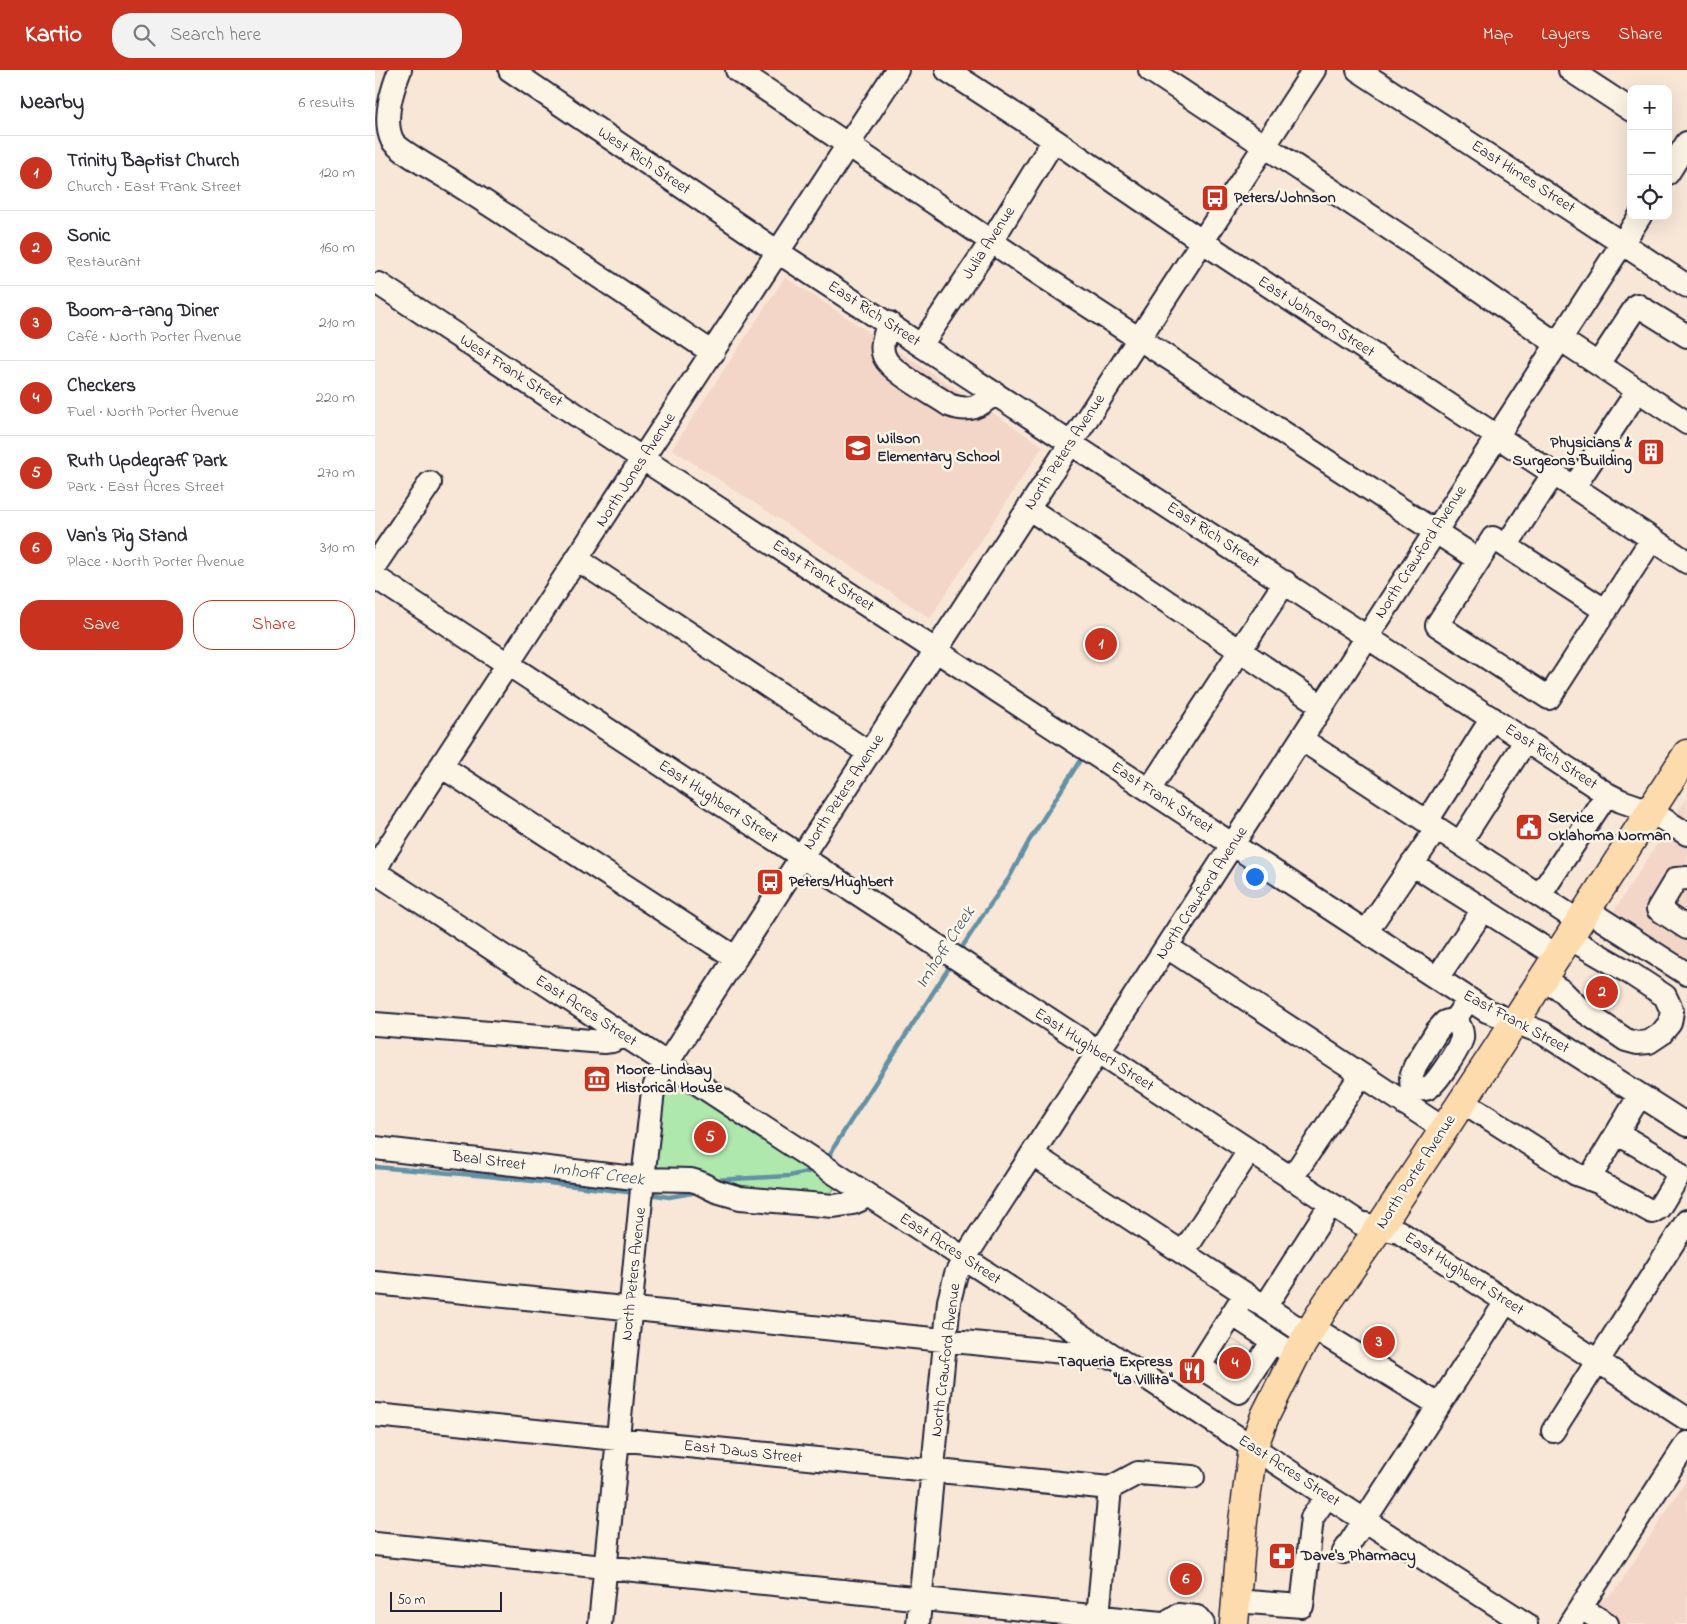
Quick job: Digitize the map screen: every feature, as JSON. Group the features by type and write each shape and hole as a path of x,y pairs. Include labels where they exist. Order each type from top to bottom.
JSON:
{"main road":[{"name":"North Porter Avenue","path":"1235,1612 1245,1502 1253,1448 1265,1416 1305,1339 1514,1023 1687,754"}],"street":[{"path":"399,70 394,85 390,111 389,129 393,143 713,353"},
{"name":"West Rich Street","path":"510,70 779,252"},
{"path":"737,70 991,242 1479,560"},
{"name":"North Jones Avenue","path":"375,871 441,766 897,70"},
{"name":"East Johnson Street","path":"947,70 1687,562"},
{"path":"1150,70 1559,341 1639,390 1687,423"},
{"name":"North Peters Avenue","path":"600,1624 642,1190 653,1091 658,1077 1315,70"},
{"name":"East Himes Street","path":"1359,70 1623,242 1687,286"},
{"path":"1570,70 1627,107"},
{"name":"Julia Avenue","path":"921,345 991,242 1054,140"},
{"path":"1672,164 1682,143"},
{"name":"North Crawford Avenue","path":"918,1624 946,1341 952,1286 956,1274 1637,220"},
{"name":"East Rich Street","path":"779,252 1607,794 1650,811 1687,834"},
{"name":"West Frank Street","path":"379,284 643,459"},
{"path":"1598,364 1637,305 1687,336"},
{"path":"889,323 883,350 885,358 897,371 949,405 957,408 970,409 976,407 995,393"},
{"path":"1574,487 1639,390"},
{"name":"East Frank Street","path":"643,459 1487,1011 1543,1033 1687,1125"},
{"path":"1507,546 1553,473"},
{"path":"375,565 430,483"},
{"path":"1028,508 1323,706"},
{"path":"1606,611 1493,538 1437,625 1549,698 1606,611 1652,539"},
{"path":"577,559 869,753"},
{"name":"East Hughbert Street","path":"375,577 1291,1179 1360,1223 1399,1232 1687,1420"},
{"path":"1149,790 1285,582"},
{"path":"1366,932 1412,864 1492,718"},
{"path":"1301,739 1540,895 1573,932 1629,973 1665,996 1672,1012 1670,1023 1661,1034 1649,1042 1637,1043 1626,1040 1579,1008 1562,991 1542,979"},
{"path":"1460,843 1525,740"},
{"path":"441,766 736,958"},
{"path":"1540,895 1607,794"},
{"path":"1412,864 1483,910 1573,932 1687,974"},
{"name":"East Acres Street","path":"375,871 1115,1358 1526,1624"},
{"path":"1687,878 1676,879 1658,909 1687,928"},
{"path":"1437,978 1483,910"},
{"path":"1167,948 1361,1075 1409,1097 1444,1129"},
{"path":"1409,1097 1411,1078 1415,1066 1437,1031 1445,1022 1455,1020 1469,999"},
{"path":"375,1024 604,1042 613,1041 624,1036"},
{"path":"1291,1179 1361,1075"},
{"path":"1589,1179 1641,1095"},
{"path":"1462,1101 1576,1174 1623,1195 1653,1212 1659,1208 1679,1175 1664,1161 1617,1134"},
{"name":"Beal Street","path":"375,1148 642,1190 691,1180 739,1198 834,1206 853,1203 860,1200 866,1194"},
{"path":"1183,1253 1249,1151"},
{"path":"1032,1154 1265,1307 1305,1339 1439,1405"},
{"path":"1265,1307 1331,1204"},
{"path":"1553,1431 1687,1221"},
{"path":"375,1283 1115,1358"},
{"path":"1245,1294 1200,1367 1221,1376 1239,1392 1273,1341"},
{"path":"1344,1552 1506,1302"},
{"path":"1231,1314 1246,1336 1273,1341 1305,1339"},
{"path":"1198,1411 1221,1376"},
{"name":"East Daws Street","path":"375,1415 1110,1488"},
{"path":"1607,1624 1575,1616 1687,1443"},
{"path":"1098,1616 1110,1488 1138,1473 1193,1477"},
{"path":"1235,1612 1302,1606 1312,1518 1327,1496"},
{"path":"375,1544 1169,1624 1178,1615 1197,1617 1203,1624"}],"shaded area":[{"name":"Wilson Elementary School","path":"785,277 1043,446 930,618 672,449"},
{"path":"1687,797 1687,959 1614,911"},
{"path":"1687,1479 1687,1624 1585,1624 1598,1603 1615,1591"}],"green space":[{"path":"674,1082 822,1175 835,1187 830,1195 719,1185 659,1169 655,1164 663,1097 669,1084"}],"waterway":[{"name":"Imhoff Creek","path":"959,952 1009,878 1029,841 1084,754"},
{"name":"Imhoff Creek","path":"829,1157 952,963"},
{"name":"Imhoff Creek","path":"375,1167 488,1176 636,1193"},
{"name":"Imhoff Creek","path":"713,1180 789,1176 811,1171"},
{"name":"Imhoff Creek","path":"649,1194 669,1197 698,1192"}],"tunnel":[{"path":"1223,1373 1241,1344"}],"place":[{"name":"Peters/Johnson","path":"1215,198"},
{"name":"Wilson Elementary School","path":"858,448"},
{"name":"Physicians & Surgeons Building","path":"1651,452"},
{"name":"Trinity Baptist Church","path":"1101,644"},
{"name":"Service Oklahoma Norman","path":"1529,827"},
{"name":"Peters/Hughbert","path":"770,882"},
{"name":"Sonic","path":"1602,992"},
{"name":"Moore-Lindsay Historical House","path":"597,1079"},
{"name":"Ruth Updegraff Park","path":"710,1137"},
{"name":"Boom-a-rang Diner","path":"1379,1342"},
{"name":"Checkers","path":"1235,1363"},
{"name":"Taqueria Express \"La Villita\"","path":"1192,1371"},
{"name":"Dave's Pharmacy","path":"1282,1556"},
{"name":"Van's Pig Stand","path":"1186,1579"}]}
